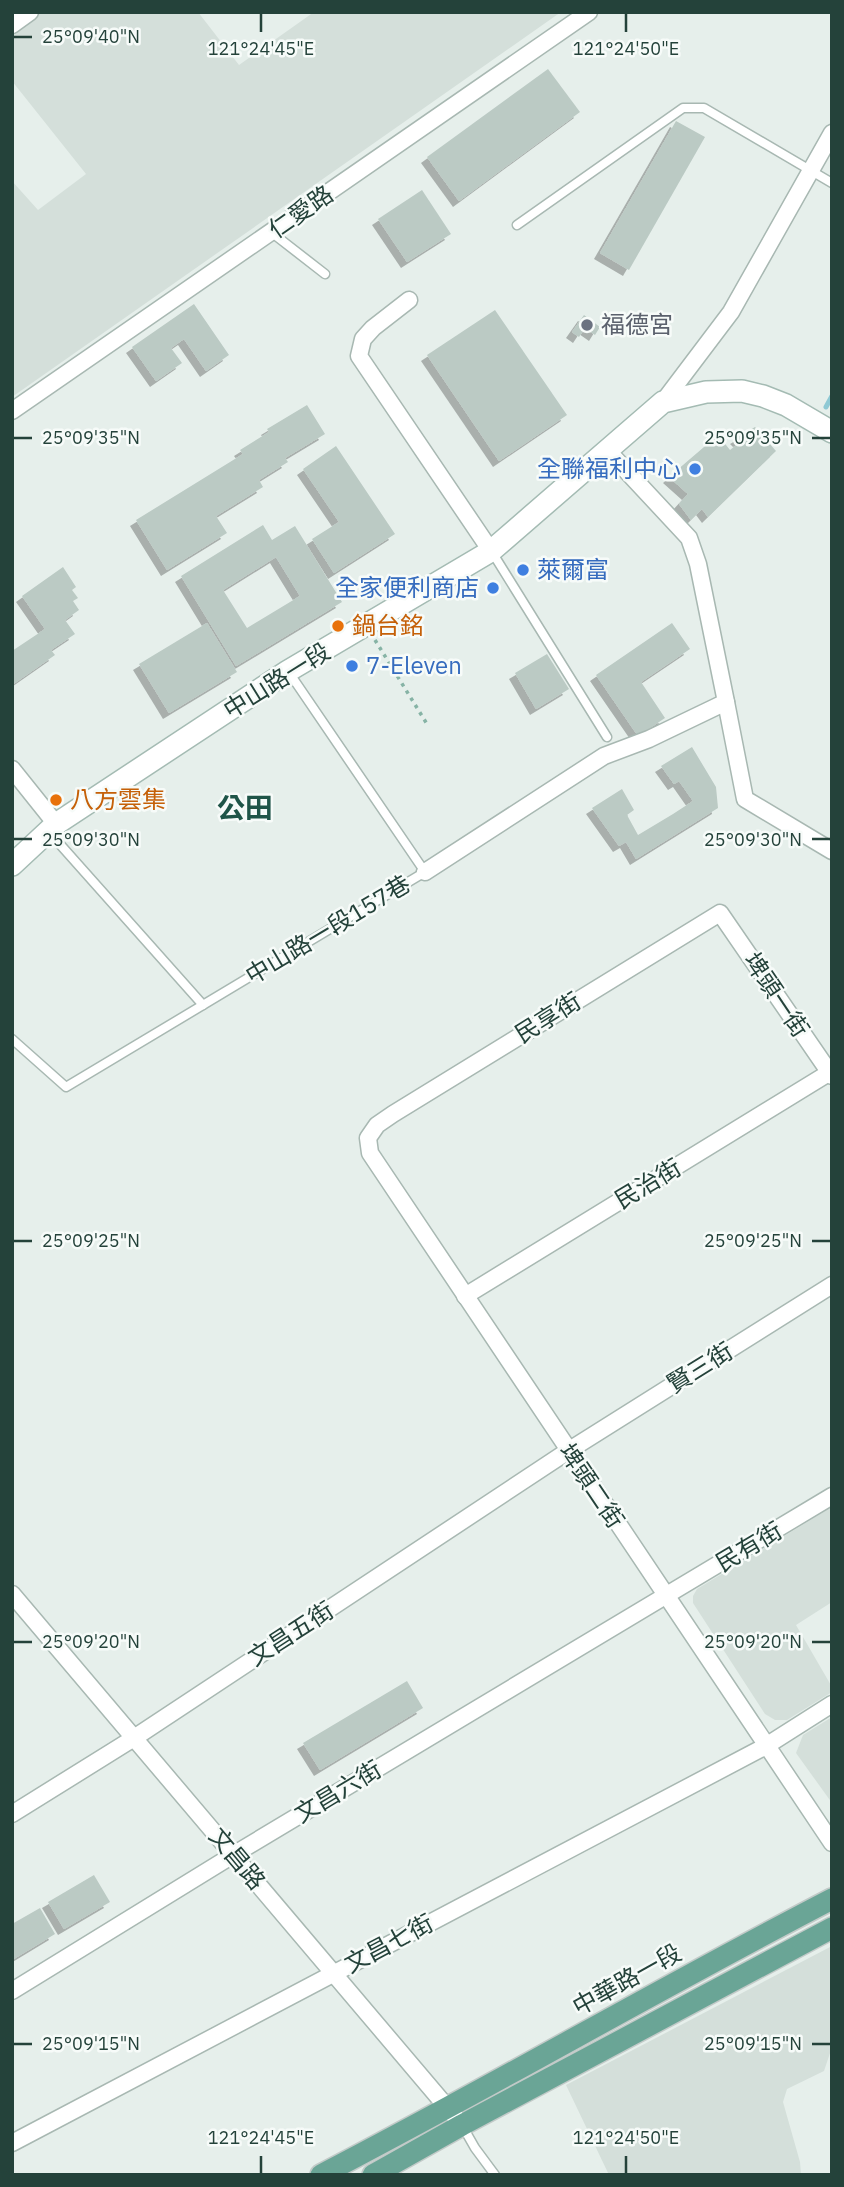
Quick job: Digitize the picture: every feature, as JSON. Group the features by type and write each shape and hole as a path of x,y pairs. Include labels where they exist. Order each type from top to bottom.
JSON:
{"main road":[{"name":"中山路一段","path":"12,865 52,828 288,671 491,551 663,402 706,392 743,391 786,405 832,432"},
{"name":"中華路一段","path":"455,2117 832,1899"},
{"name":"中華路一段","path":"455,2117 832,1928"},
{"path":"321,2175 455,2117"},
{"path":"373,2175 455,2117"}],"street":[{"path":"12,25 30,12"},
{"name":"仁愛路","path":"12,411 589,12"},
{"path":"663,402 731,312 832,133"},
{"path":"410,300 368,333 363,339 359,356 491,551"},
{"path":"607,450 689,538 698,564 745,799 832,852"},
{"path":"425,872 604,756 649,739 726,702"},
{"path":"12,769 52,828"},
{"name":"埤頭一街","path":"720,913 831,1073"},
{"name":"民享街","path":"377,1125 720,913"},
{"name":"民治街","path":"465,1296 831,1073"},
{"name":"埤頭二街","path":"377,1125 368,1138 370,1153 832,1843"},
{"name":"賢三街","path":"568,1451 832,1285"},
{"name":"文昌五街","path":"12,1814 134,1738 568,1451"},
{"name":"民有街","path":"666,1597 832,1496"},
{"name":"文昌路","path":"12,1594 455,2117"},
{"name":"文昌六街","path":"12,1991 233,1855 666,1597"},
{"name":"文昌七街","path":"12,2143 766,1746 832,1704"}],"lane":[{"path":"517,225 682,108 704,108 832,183"},
{"path":"271,232 325,274"},
{"path":"491,551 607,737"},
{"name":"中山路一段157巷","path":"12,1040 66,1087 425,872 288,671"},
{"path":"52,828 203,1005"},
{"path":"455,2117 495,2175"}],"path":[{"path":"366,627 427,724"}],"shaded area":[{"path":"34,12 198,12 239,65 314,12 561,12 12,397 12,181 38,210 86,174 12,81 12,27"},
{"path":"832,1507 832,1602 796,1625 832,1687 832,1692 787,1720 775,1720 765,1714 693,1603 693,1596 697,1589"},
{"path":"832,1717 832,1803 796,1753 803,1735"},
{"path":"832,1946 832,2047 824,2071 787,2089 783,2102 800,2162 801,2175 609,2175 566,2085"}],"building":[{"path":"548,69 580,112 459,201 427,157"},
{"path":"676,121 705,137 629,270 600,253"},
{"path":"422,190 451,234 407,262 378,219"},
{"path":"194,304 229,355 206,371 184,339 171,348 182,363 156,381 132,347"},
{"path":"495,310 567,415 499,461 427,355"},
{"name":"福德宮","path":"584,315 600,327 595,335 585,328 579,337 572,332"},
{"path":"307,405 325,434 285,458 288,462 259,480 263,487 216,516 227,533 167,570 136,520 243,454 240,450 269,432 267,429"},
{"path":"755,427 776,451 708,517 702,509 691,520 679,504 688,494 669,477 718,435 730,450 740,442 736,438"},
{"path":"336,446 395,534 334,573 312,539 339,522 303,469"},
{"path":"263,525 272,540 295,526 342,602 236,666 181,576","holes":["276,557 300,596 247,628 223,590"]},
{"path":"63,567 76,587 72,590 78,598 73,601 79,610 65,620 75,634 51,650 55,655 12,685 12,651 45,629 22,596"},
{"path":"207,623 237,672 169,713 139,664"},
{"path":"672,623 690,649 641,682 665,718 638,736 596,675"},
{"path":"547,654 569,689 536,709 515,673"},
{"path":"692,747 716,787 718,808 636,859 626,842 619,846 592,808 622,789 634,810 627,815 638,835 673,814 693,801 679,781 674,784 661,766"},
{"path":"407,1681 423,1708 320,1770 303,1743"},
{"path":"94,1875 110,1902 64,1929 48,1902"},
{"path":"40,1908 55,1934 12,1960 12,1924"}],"waterway":[{"path":"826,407 832,396"}],"place":[{"name":"福德宮","path":"587,325"},
{"name":"全聯福利中心","path":"695,469"},
{"name":"萊爾富","path":"523,570"},
{"name":"全家便利商店","path":"493,588"},
{"name":"鍋台銘","path":"338,626"},
{"name":"7-Eleven","path":"352,666"},
{"name":"八方雲集","path":"56,800"}],"district":[{"name":"公田","path":"245,808"}]}
